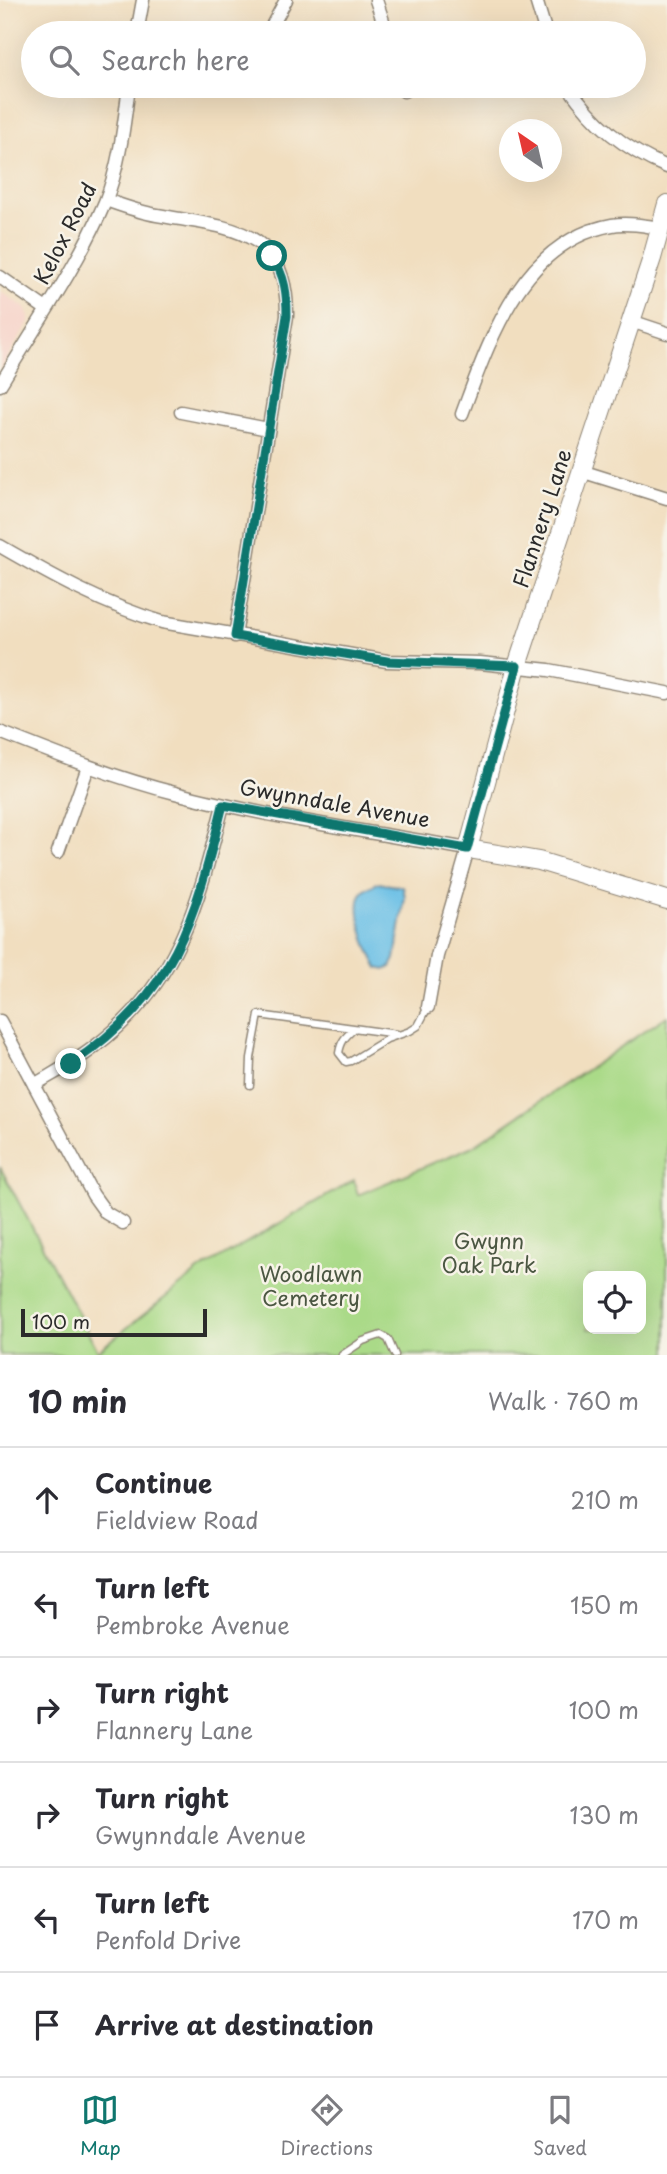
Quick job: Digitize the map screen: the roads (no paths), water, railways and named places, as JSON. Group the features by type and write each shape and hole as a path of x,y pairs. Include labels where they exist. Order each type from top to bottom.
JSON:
{"street":[{"path":"139,21 143,0"},
{"path":"275,21 286,0"},
{"path":"376,0 383,21"},
{"path":"536,0 542,21"},
{"name":"Kelox Road","path":"0,385 77,256 106,200 118,155 128,98"},
{"path":"577,98 607,133 646,158 667,167"},
{"path":"106,200 155,215 228,228 246,235 272,256 281,270 286,286 287,316 235,636"},
{"name":"Flannery Lane","path":"467,849 517,666 667,204"},
{"path":"462,414 485,353 504,316 527,278 541,263 569,241 613,225 661,228"},
{"path":"0,277 46,309"},
{"path":"631,321 667,333"},
{"path":"181,412 268,429"},
{"path":"581,471 667,498"},
{"path":"0,546 67,584 136,615 235,636 387,661 517,666 584,675 667,693"},
{"name":"Gwynndale Avenue","path":"0,732 88,767 223,805 539,861 667,900"},
{"path":"58,852 88,767"},
{"path":"34,1085 93,1049 117,1028 156,985 172,961 196,904 223,805"},
{"path":"428,1007 437,956 467,849"},
{"path":"0,1021 93,1195 106,1213 123,1223"}],"lane":[{"path":"354,1029 343,1038 340,1045 339,1053 346,1062 397,1034 418,1026 428,1007"},
{"path":"250,1084 251,1058 259,1015 397,1034"},
{"path":"342,1355 363,1341 381,1335 388,1339 395,1355"}],"water":[{"path":"378,883 403,887 405,897 395,959 391,967 385,970 378,968 370,952 362,930 359,908 363,892"}],"park label":[{"name":"Gwynn Oak Park","path":"489,1252"},
{"name":"Woodlawn Cemetery","path":"311,1285"}]}
